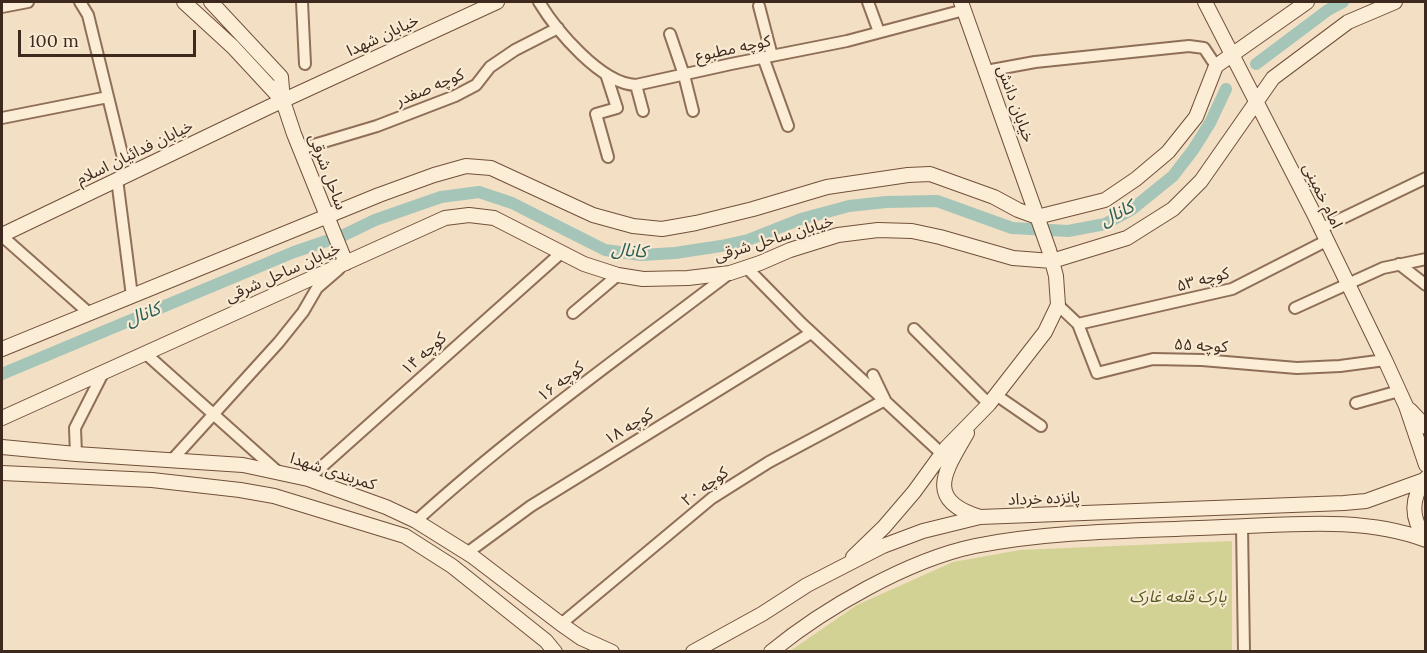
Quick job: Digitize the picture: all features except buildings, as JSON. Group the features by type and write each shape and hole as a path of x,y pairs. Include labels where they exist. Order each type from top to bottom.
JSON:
{"street":[{"path":"2,7 28,2"},
{"path":"184,2 233,47 283,101"},
{"name":"ساحل شرقی","path":"211,2 281,77 283,101 344,258"},
{"path":"302,2 305,64"},
{"name":"خیابان شهدا","path":"283,101 477,5 497,2"},
{"path":"539,2 558,28 588,60 625,85 636,85 643,111"},
{"path":"868,2 879,32"},
{"name":"امام خمینی","path":"1205,2 1385,360 1406,406 1425,465"},
{"path":"1216,66 1234,60 1307,2"},
{"name":"خیابان ساحل شرقی","path":"2,418 103,373 344,258 445,218 469,215 494,218 584,264 618,275 643,279 688,278 730,273 838,235 878,230 912,231 1013,258 1051,255 1127,238 1173,209 1201,181 1253,95 1348,22 1395,2"},
{"path":"84,3 123,158"},
{"path":"759,6 768,56 788,126"},
{"name":"کوچه مطبوع","path":"636,85 879,32 963,6"},
{"name":"خیابان دانش","path":"963,6 1051,255 1056,276 1058,305"},
{"name":"کوچه صفدر","path":"300,149 377,126 455,96 476,85 490,67 558,28"},
{"path":"670,34 693,111"},
{"path":"986,70 1035,62 1189,46 1204,48 1216,66"},
{"path":"1038,217 1105,200 1136,179 1168,152 1196,117 1216,66"},
{"path":"606,73 617,108 596,114 608,157"},
{"path":"2,118 108,97"},
{"name":"خیابان فدائیان اسلام","path":"2,236 283,101"},
{"name":"خیابان ساحل شرقی","path":"2,349 132,296 328,221 434,175 466,166 491,168 593,215 633,226 662,229 753,210 827,187 930,174 994,197 1018,210 1038,217"},
{"name":"کوچه ۵۳","path":"1078,324 1232,289 1425,178"},
{"path":"117,179 132,296"},
{"path":"2,236 89,313"},
{"name":"کوچه ۱۴","path":"308,479 561,253"},
{"path":"172,460 285,335 303,312 317,288 344,258"},
{"path":"1295,308 1383,268 1425,259"},
{"path":"1399,264 1425,285"},
{"path":"747,268 812,333 941,453"},
{"name":"کوچه ۱۶","path":"416,521 467,475 730,273"},
{"path":"573,313 618,275"},
{"path":"842,568 914,492 941,453 993,400 1045,332 1058,305"},
{"name":"کوچه ۵۵","path":"1058,305 1078,324 1097,373 1153,359 1202,360 1297,368 1340,366 1385,360"},
{"path":"914,329 993,400 1041,426"},
{"name":"کوچه ۱۸","path":"467,553 531,506 812,333"},
{"path":"145,353 278,472"},
{"path":"76,454 75,429 103,373"},
{"path":"873,375 885,400"},
{"path":"1356,403 1399,391"},
{"name":"کوچه ۲۰","path":"561,624 712,498 769,462 885,400"},
{"name":"امام خمینی","path":"1406,406 1425,427"},
{"path":"974,421 947,468 944,490 951,504 956,508 980,518"},
{"name":"کمربندی شهدا","path":"2,447 243,465 308,479 386,507 416,521 467,553 581,638 609,651"},
{"path":"2,473 152,480 240,490 274,496 405,536 452,566 555,651"},
{"path":"1425,479 1417,490 1414,501 1417,525 1425,539"},
{"name":"پانزده خرداد","path":"693,651 762,614 807,585 884,546 922,531 980,518 1366,501 1425,479"},
{"path":"771,651 828,611 867,588 927,561 973,547 1068,534 1318,523 1381,528 1425,539"},
{"path":"1242,526 1245,651"}],"green space":[{"name":"پارک قلعه غارک","path":"1232,541 1232,651 790,651 857,605 953,562 1020,550"}],"waterway":[{"name":"کانال","path":"1256,64 1328,10 1343,2"},
{"name":"کانال","path":"2,374 294,252 441,197 479,192 512,203 605,250 641,255 675,253 721,246 748,240 801,219 849,206 886,202 937,201 1012,228 1068,231 1105,224 1131,210 1173,176 1210,123 1226,89"}]}
